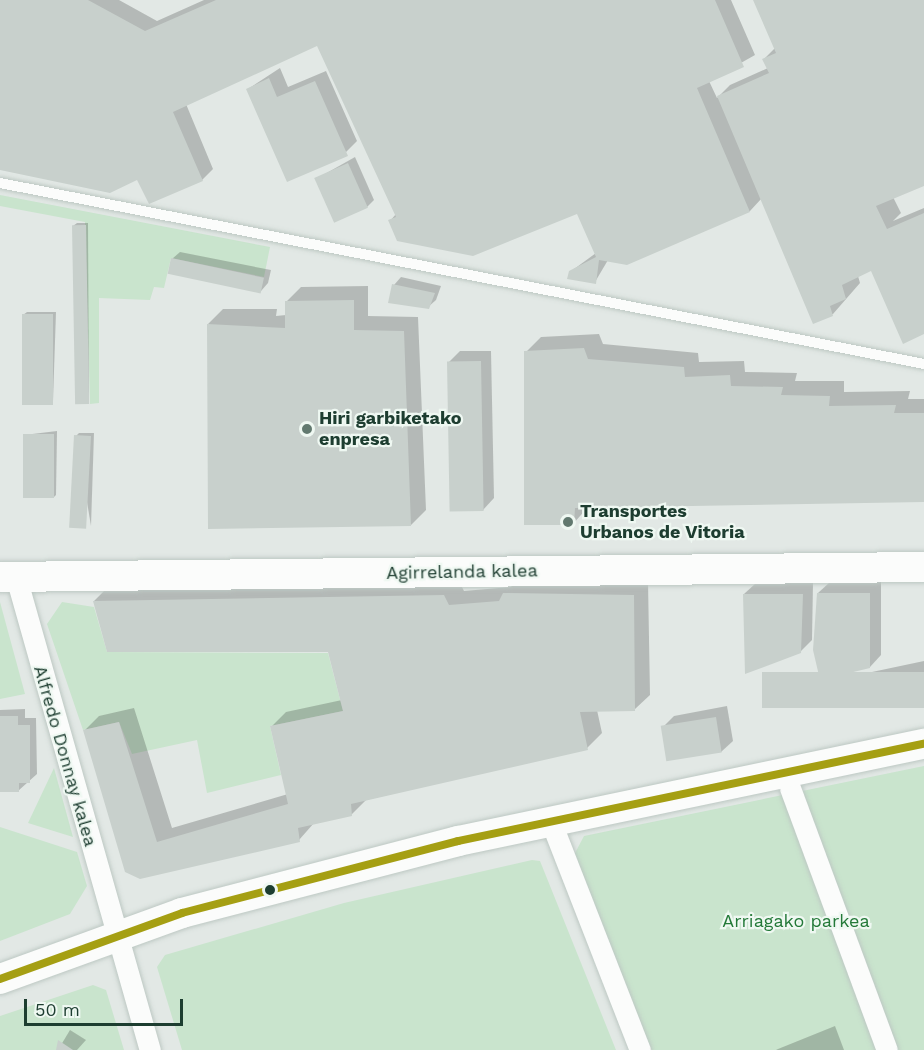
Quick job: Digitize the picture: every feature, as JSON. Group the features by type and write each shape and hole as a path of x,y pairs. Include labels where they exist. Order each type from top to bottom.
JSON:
{"main road":[{"name":"Agirrelanda kalea","path":"8,577 924,567"},
{"path":"0,979 182,913 551,822 924,744"}],"street":[{"name":"Alfredo Donnay kalea","path":"8,577 150,1050"},
{"path":"790,788 887,1050"},
{"path":"551,822 640,1050"}],"lane":[{"path":"0,183 924,364"}],"green space":[{"path":"0,195 270,247 264,277 171,258 164,288 154,287 150,300 99,298 99,403 90,404 85,222 0,206"},
{"path":"0,602 25,694 0,699"},
{"path":"62,602 94,607 107,652 328,653 343,711 270,726 281,775 207,793 197,740 132,754 119,722 83,730 47,624"},
{"name":"Arriagako parkea","path":"924,766 924,1050 651,1050 577,866 574,855 584,836"},
{"path":"54,768 73,837 28,823"},
{"path":"0,827 77,852 87,886 70,914 0,941"},
{"path":"532,860 540,861 616,1050 182,1050 157,967 165,955 344,903"},
{"path":"93,985 106,990 124,1050 0,1050 0,1016"}],"building":[{"path":"0,0 88,0 145,31 216,0 715,0 744,67 697,88 750,212 627,265 599,260 596,284 567,279 569,271 596,257 577,214 473,256 397,241 388,220 396,217 317,46 173,112 203,181 149,204 137,180 110,193 0,170"},
{"path":"753,0 924,0 924,186 876,206 887,229 924,213 924,334 903,344 871,271 842,285 846,299 830,306 833,316 813,324 717,96 769,73 762,59 776,53"},
{"path":"269,78 277,97 315,81 348,156 287,182 246,89"},
{"path":"348,163 368,208 334,223 314,178"},
{"path":"72,225 86,225 89,404 75,404"},
{"path":"171,258 264,278 261,293 168,274"},
{"path":"392,284 435,293 429,309 388,303"},
{"name":"Hiri garbiketako enpresa","path":"354,300 354,330 404,331 411,526 208,529 207,324 285,328 285,301"},
{"path":"22,314 53,314 53,405 22,405"},
{"path":"584,348 588,359 684,367 685,377 730,375 731,386 783,387 781,395 830,396 829,406 896,405 894,413 924,413 924,502 575,508 574,525 524,525 524,351"},
{"path":"481,361 484,511 450,512 447,362"},
{"path":"23,434 54,434 54,498 23,498"},
{"path":"74,435 91,436 86,529 69,528"},
{"path":"503,593 634,595 635,711 580,712 588,750 351,804 352,816 298,828 300,842 140,879 125,872 83,730 119,722 157,842 288,804 270,726 343,711 328,652 107,652 93,601 444,595 449,605 499,601"},
{"path":"817,593 870,593 870,668 820,680 813,650"},
{"path":"743,594 803,594 801,653 745,674"},
{"path":"762,672 924,672 924,708 762,708"},
{"path":"0,716 18,716 18,725 30,725 30,783 19,783 19,792 0,792"},
{"path":"716,717 722,753 666,761 661,726"},
{"path":"58,1040 73,1050 56,1050"}],"transit line":[{"path":"0,979 182,913 458,841 924,744"}],"place":[{"name":"Hiri garbiketako enpresa","path":"307,429"},
{"name":"Transportes Urbanos de Vitoria","path":"568,522"}]}
